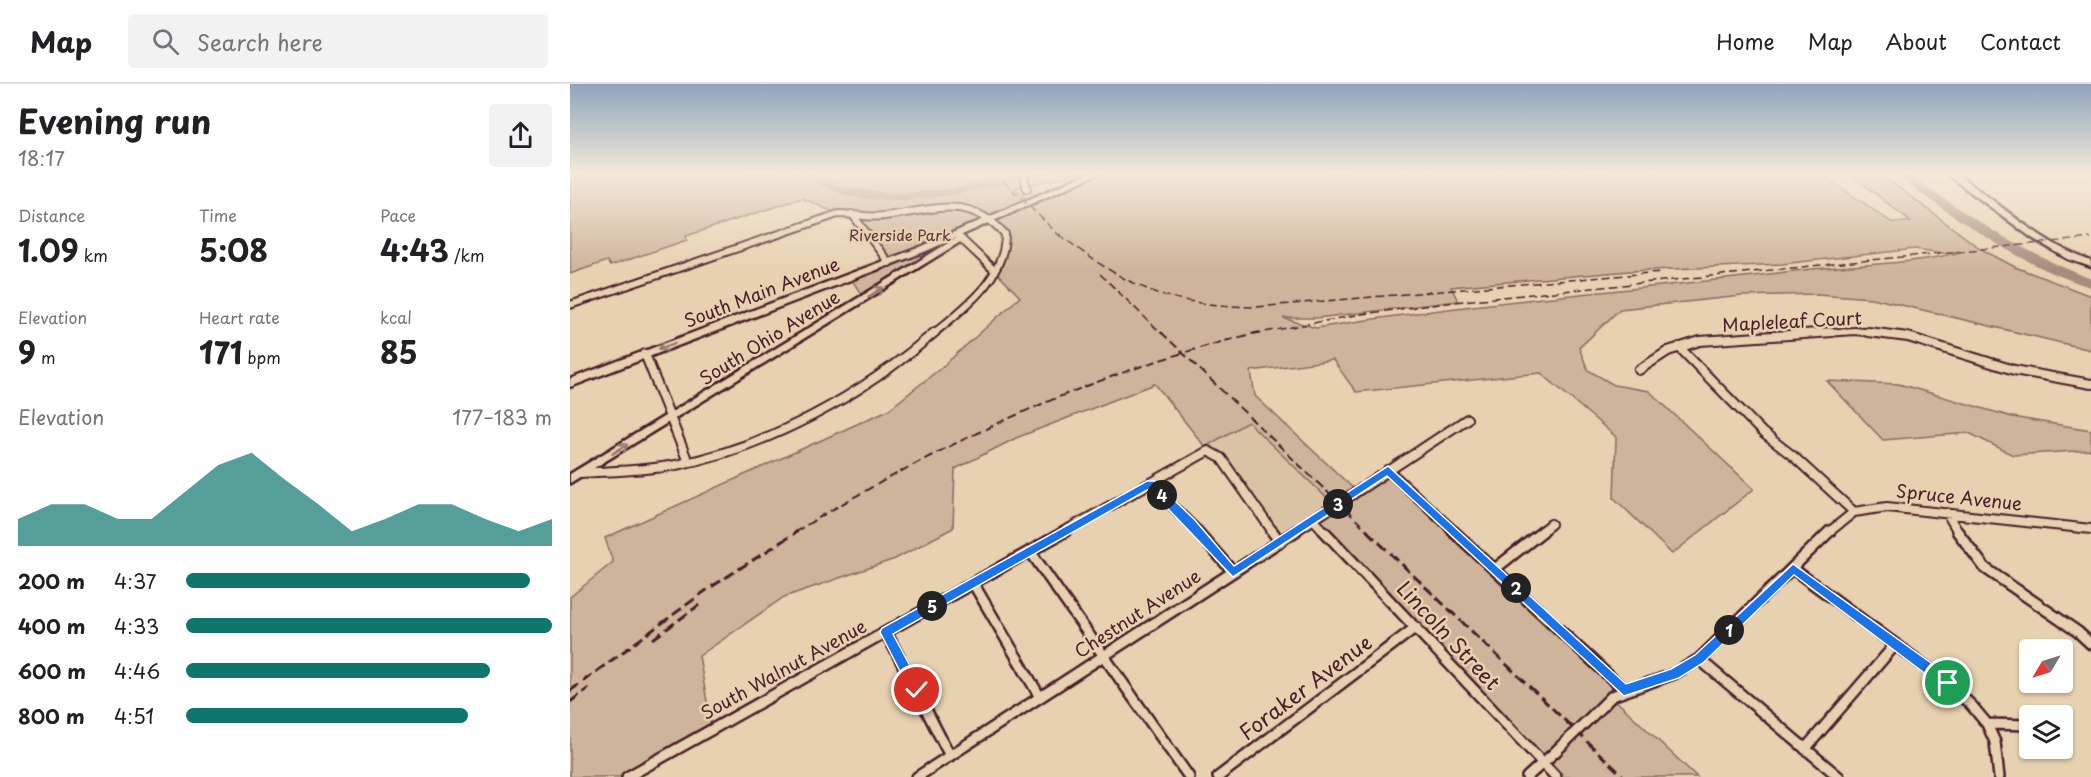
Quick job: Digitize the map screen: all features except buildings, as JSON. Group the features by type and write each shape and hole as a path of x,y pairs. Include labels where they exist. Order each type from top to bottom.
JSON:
{"main road":[{"path":"990,221 1025,205"},
{"path":"1995,205 2040,241 2091,264"},
{"name":"South Ohio Avenue","path":"570,479 671,419 959,237 990,221"},
{"name":"South Main Avenue","path":"570,383 959,237"}],"street":[{"path":"570,305 828,216 852,214 884,216 950,206 978,210 1005,234 1003,258 971,301 913,352 868,384 821,412 770,436 688,462 662,468 580,473"},
{"path":"852,214 889,262"},
{"path":"959,237 995,271"},
{"name":"Mapleleaf Court","path":"1639,370 1668,351 1700,341 1856,331 1908,337 2013,370 2091,384"},
{"path":"1679,347 1763,433 1793,456 1854,512"},
{"path":"645,354 688,462"},
{"name":"Chestnut Avenue","path":"917,777 1467,418"},
{"name":"South Walnut Avenue","path":"627,777 1208,452 1221,458 1280,542"},
{"path":"1388,470 1496,568 1624,690"},
{"path":"1150,484 1190,522 1233,572"},
{"name":"Spruce Avenue","path":"1527,777 1612,696 1674,674 1699,659 1839,522 1854,512 1887,507 2091,529"},
{"path":"1947,513 1967,548 1985,568 2079,632 2091,644"},
{"name":"Lincoln Street","path":"1314,520 1557,777"},
{"path":"1496,568 1551,524"},
{"path":"1030,551 1190,777"},
{"path":"1793,568 1948,683 1987,724 1999,758 1999,777"},
{"path":"973,583 1040,697"},
{"name":"Foraker Avenue","path":"1218,777 1416,627"},
{"path":"886,632 950,756"},
{"path":"1806,749 1895,645"},
{"path":"1699,659 1839,777"},
{"path":"1987,724 2019,725"}],"shaded area":[{"path":"1248,422 1334,506 1280,542 1221,458 1205,447"}],"green space":[{"path":"570,205 780,205 686,236 687,240 610,266 607,261 570,274"},
{"name":"Riverside Park","path":"819,205 1867,205 1891,222 1912,222 1890,205 1922,205 1981,249 2015,267 2091,296 2091,350 1872,298 1818,294 1742,296 1620,309 1579,348 1588,370 1614,385 1649,391 1754,489 1672,554 1614,498 1616,437 1541,373 1356,392 1333,360 1251,371 1255,396 1356,491 1388,470 1624,690 1612,697 1697,777 1556,777 1314,520 1334,505 1248,422 1205,447 1155,384 1016,438 955,469 953,528 895,559 784,597 699,656 712,729 627,777 570,777 570,597 613,562 605,538 888,410 942,367 1020,297 995,271 1005,234 994,220 923,250 928,253 926,258 864,299 850,277 889,263 852,214 838,214","holes":["1915,249 1943,253 1965,251 1905,262 1803,270 1498,303 1316,328 1283,318 1317,318 1458,301 1451,287 1630,271 1782,264"]},
{"path":"1827,381 1899,384 2012,417 2091,430 2091,450 2013,455 1969,433 1883,440"}],"waterway":[{"path":"1945,205 2015,249 2064,273 2091,283"}],"railway":[{"path":"1028,205 1063,239"},
{"path":"1059,234 1084,253 1129,281 1173,298 1225,306 1256,307 1661,272"},
{"path":"1254,334 1362,314 1463,301 2091,238"},
{"path":"1100,274 1162,334"},
{"path":"1161,332 1183,353"},
{"path":"1183,353 1260,332"},
{"path":"795,532 850,499 962,440 1078,389 1183,353"},
{"path":"1183,353 1369,532"},
{"path":"570,691 708,589 798,531"},
{"path":"1367,531 1624,777"},
{"path":"653,639 699,605"},
{"path":"570,702 589,688"}],"route":[{"path":"917,690 886,632 1150,484 1190,522 1233,572 1388,470 1496,568 1624,690 1674,674 1699,659 1793,568 1948,683"}]}
